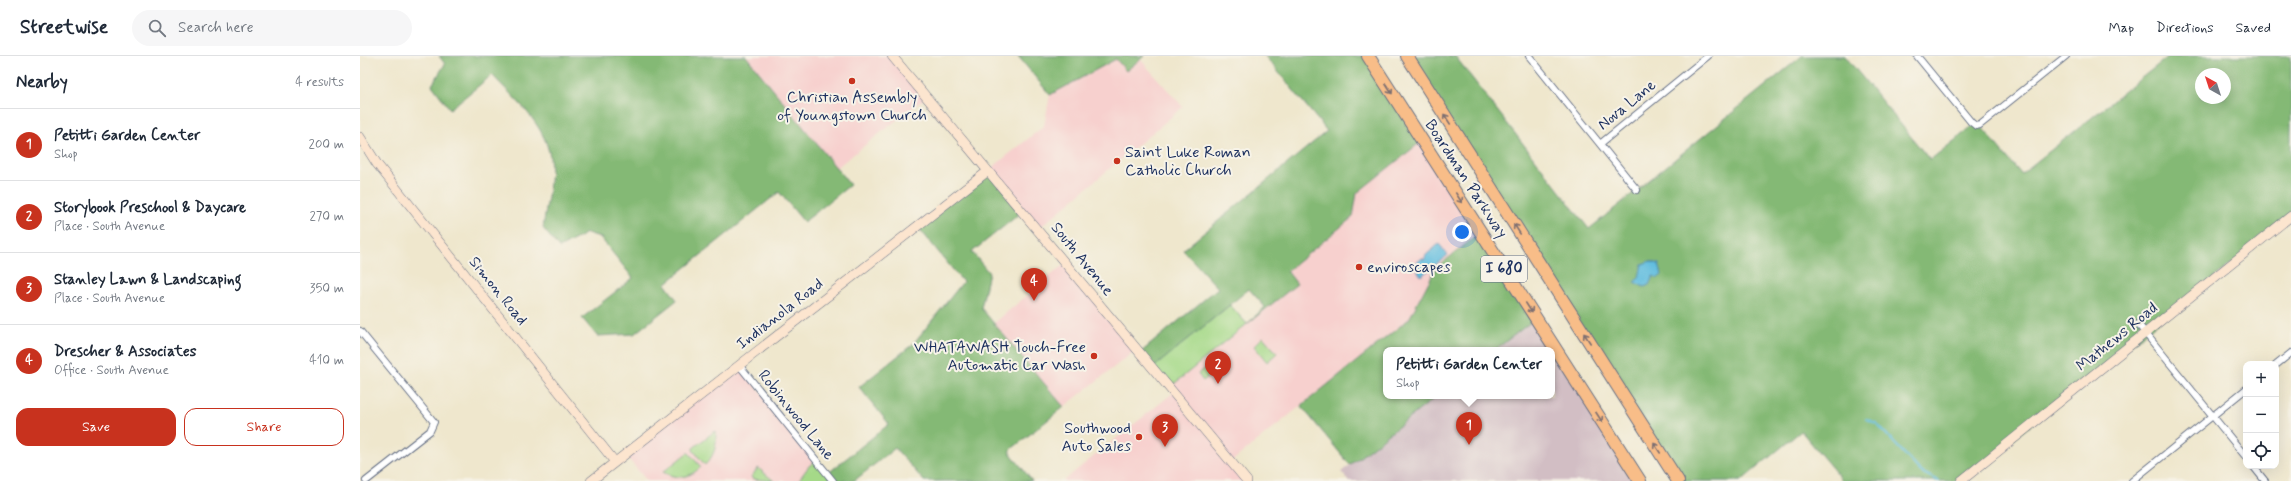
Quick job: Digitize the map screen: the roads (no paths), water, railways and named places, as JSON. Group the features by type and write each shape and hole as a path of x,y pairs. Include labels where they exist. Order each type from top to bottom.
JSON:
{"highway":[{"name":"Boardman Parkway","path":"1368,56 1554,347"},
{"name":"Boardman Parkway","path":"1407,56 1678,481"},
{"name":"Boardman Parkway","path":"1555,348 1640,481"}],"street":[{"path":"1529,56 1637,190"},
{"name":"Nova Lane","path":"1600,144 1708,56"},
{"path":"1917,56 1971,122 1976,126 1980,125 2066,56"},
{"name":"South Avenue","path":"893,57 1247,481"},
{"name":"Simon Road","path":"360,137 377,164 615,462"},
{"name":"Indianola Road","path":"591,481 988,171"},
{"name":"Mathews Road","path":"1961,481 2291,216"},
{"path":"2138,324 2243,454"},
{"path":"360,331 432,417 434,426 366,481"},
{"path":"2279,363 2291,353"},
{"name":"Robinwood Lane","path":"738,365 833,481"},
{"path":"2132,481 2243,391"},
{"path":"2255,469 2265,481"}],"water":[{"path":"1439,244 1448,255 1421,276 1414,265 1422,258 1424,260 1426,255"},
{"path":"1650,261 1659,264 1662,275 1658,278 1653,276 1649,285 1644,287 1634,282 1639,278 1642,264"}],"waterway":[{"path":"1866,419 1876,423 1921,472 1939,481"}],"place":[{"name":"Christian Assembly of Youngstown Church","path":"852,81"},
{"name":"Saint Luke Roman Catholic Church","path":"1117,161"},
{"name":"enviroscapes","path":"1359,267"},
{"name":"Drescher & Associates","path":"1034,301"},
{"name":"WHATAWASH Touch-Free Automatic Car Wash","path":"1094,356"},
{"name":"Storybook Preschool & Daycare","path":"1218,384"},
{"name":"Southwood Auto Sales","path":"1139,437"},
{"name":"Petitti Garden Center","path":"1469,445"},
{"name":"Stanley Lawn & Landscaping","path":"1165,447"}]}
